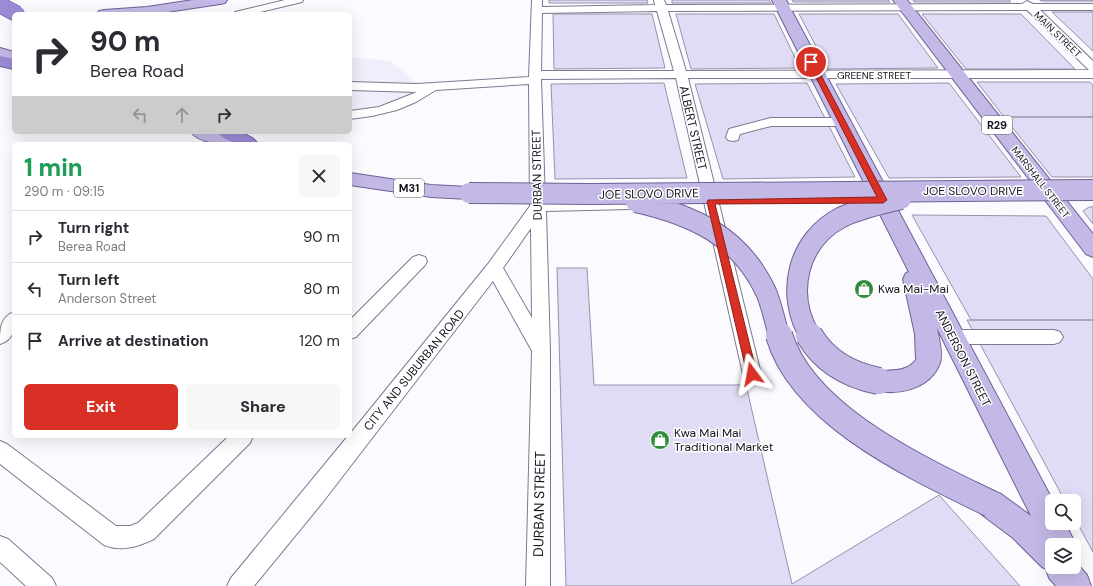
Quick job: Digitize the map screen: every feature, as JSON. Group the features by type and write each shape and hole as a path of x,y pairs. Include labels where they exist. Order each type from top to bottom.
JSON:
{"highway":[{"path":"0,5 13,12"},
{"path":"0,61 12,64"},
{"path":"231,134 245,142"}],"main road":[{"path":"133,12 220,0"},
{"name":"ANDERSON STREET","path":"781,4 1057,538"},
{"name":"MARSHALL STREET","path":"903,4 1093,250"},
{"path":"0,12 12,13"},
{"path":"0,52 12,56"},
{"path":"206,134 228,142"},
{"name":"JOE SLOVO DRIVE","path":"352,179 431,191 469,193 590,194 1093,190"},
{"path":"909,253 927,341 928,362 920,373 911,378 898,382 879,382 862,378 847,372 829,360 818,349 807,334 798,313 795,293 797,272 804,255 814,240 826,228 840,219 860,210 935,191"},
{"path":"590,194 663,208 706,225 719,234 747,259 757,274 766,294 784,348 804,380 823,402 854,428 880,444 934,475 991,504 1010,516 1045,549"},
{"path":"1066,574 1076,586"},
{"path":"1076,574 1082,586"}],"street":[{"path":"247,12 298,0"},
{"name":"ALBERT STREET","path":"660,4 681,75 752,374"},
{"path":"538,5 1027,4 1093,7"},
{"name":"MAIN STREET","path":"1027,4 1093,68"},
{"name":"DURBAN STREET","path":"538,5 535,78 541,351 538,586"},
{"name":"GREENE STREET","path":"432,88 535,78 681,75 1093,74"},
{"path":"352,86 432,88"},
{"path":"352,115 382,110 408,102 432,88"},
{"path":"733,137 734,132 771,122 842,122"},
{"path":"538,206 1093,197"},
{"name":"CITY AND SUBURBAN ROAD","path":"239,586 314,495 494,268 538,206"},
{"path":"352,330 419,261"},
{"path":"494,268 541,351"},
{"path":"0,337 12,322"},
{"path":"952,337 1054,337"},
{"path":"0,451 112,537 129,538 136,537 146,531 241,438"},
{"path":"0,548 44,586"}],"shaded area":[{"path":"1039,0 1093,0 1093,50"},
{"path":"352,57 390,61 421,86 408,102 352,115"}],"building":[{"path":"549,0 647,0 648,3 549,3"},
{"path":"672,0 769,0 771,3 672,3"},
{"path":"792,0 888,0 890,2 793,2"},
{"path":"913,0 1009,0 1011,2 914,2"},
{"path":"1040,0 1093,0 1093,1 1041,1"},
{"path":"1052,12 1093,12 1093,51"},
{"path":"553,14 652,14 665,68 554,69"},
{"path":"676,14 774,14 800,68 691,69"},
{"path":"799,14 898,14 938,68 828,69"},
{"path":"922,14 1021,14 1075,69 966,69"},
{"path":"977,82 1090,82 1093,85 1093,117 1004,117"},
{"path":"664,83 687,178 555,179 551,84"},
{"path":"807,83 855,177 723,179 695,84"},
{"path":"949,83 1021,177 889,178 836,84"},
{"path":"1004,117 1093,117 1093,177 1052,177"},
{"path":"1089,207 1093,207 1093,224 1083,211"},
{"path":"912,215 1046,216 1093,279 1093,320 971,320"},
{"name":"Kwa Mai Mai Traditional Market","path":"557,268 587,268 594,385 746,385 792,584 939,495 1020,586 566,586"},
{"path":"967,320 1093,320 1093,552 1081,530 1081,494 1061,494"}],"place":[{"name":"Kwa Mai-Mai","path":"864,289"},
{"name":"Kwa Mai Mai Traditional Market","path":"660,440"}],"route":[{"path":"752,374 711,202 883,200 811,62"}]}
